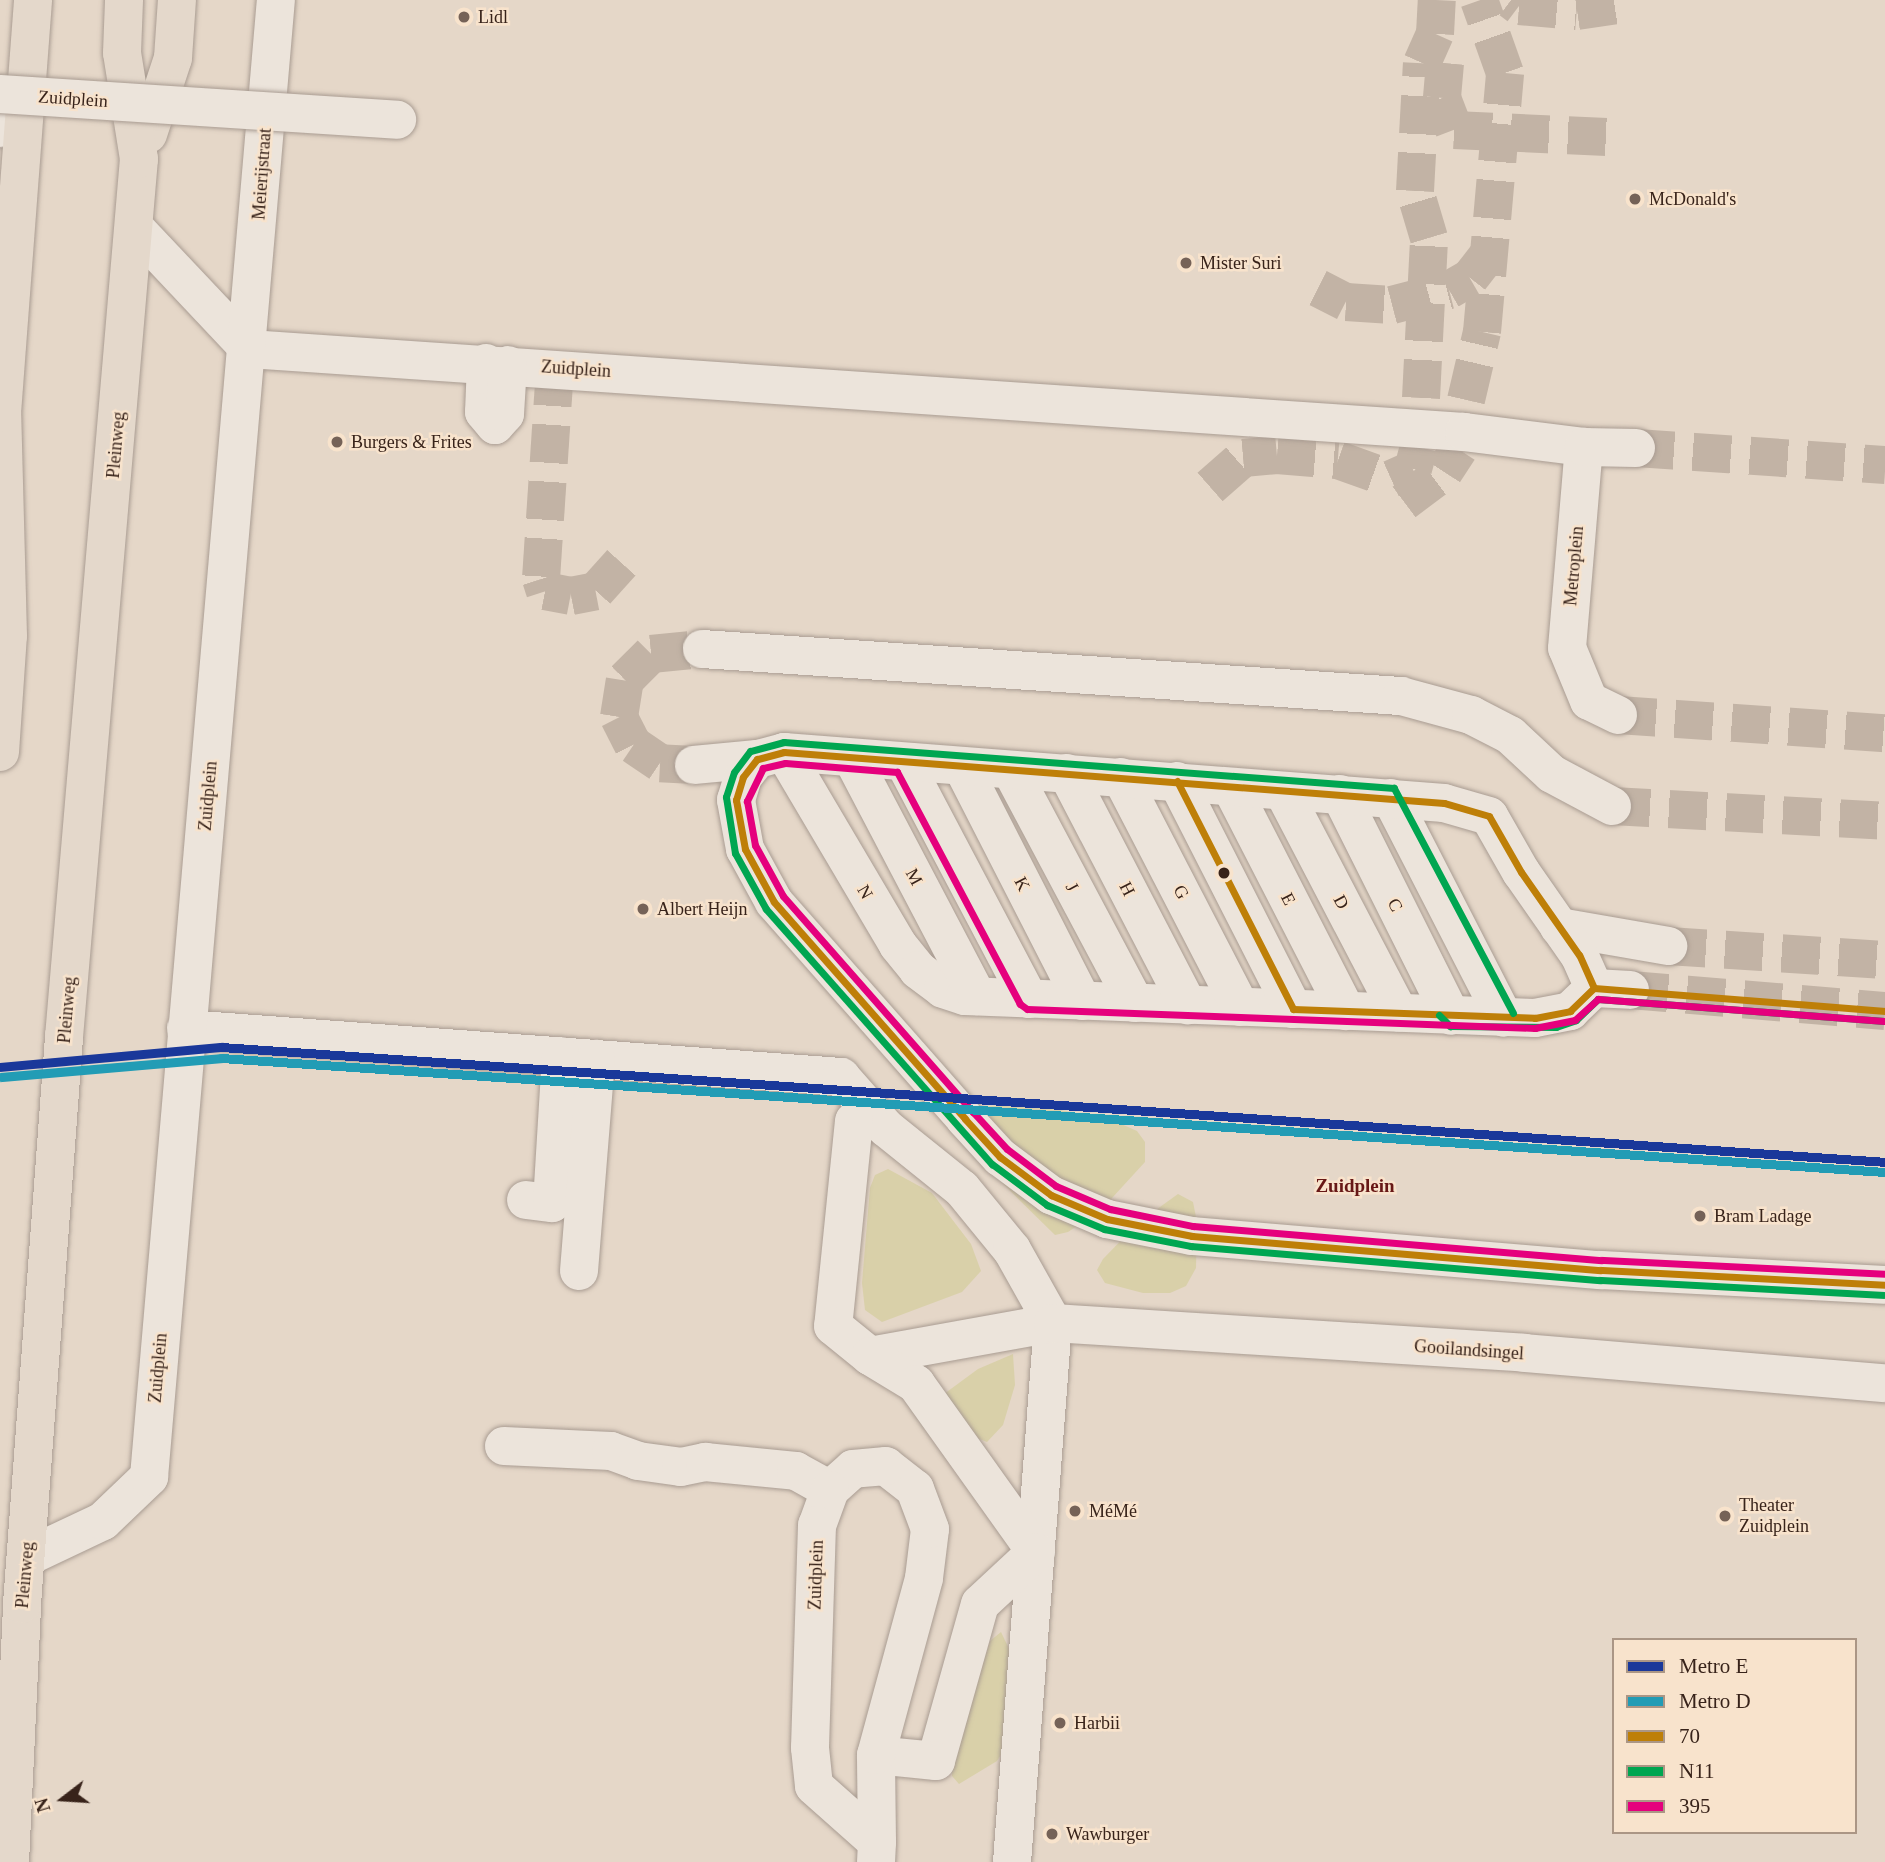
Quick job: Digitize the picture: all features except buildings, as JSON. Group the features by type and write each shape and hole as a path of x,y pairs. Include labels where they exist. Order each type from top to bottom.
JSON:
{"main road":[{"path":"0,752 8,636 2,414 13,96 33,0"},
{"name":"Pleinweg","path":"10,1862 27,1557 64,1037 135,228 139,159 122,53 124,0"},
{"name":"Pleinweg","path":"139,159 173,58 177,0"}],"street":[{"name":"Meierijstraat","path":"249,349 276,0"},
{"name":"Zuidplein","path":"0,128 13,96 397,120"},
{"path":"135,228 249,349"},
{"name":"Zuidplein","path":"27,1557 103,1521 149,1477 186,1029 249,349 1463,427 1584,447"},
{"path":"1584,447 1636,448"},
{"name":"Metroplein","path":"1584,447 1567,648 1589,701 1618,715"},
{"path":"702,649 1401,696 1471,715 1510,735 1552,774 1612,806"},
{"path":"771,756 743,777 735,812 749,858 774,902 1000,1157 1051,1195 1107,1219 1192,1236 1601,1270 1885,1285"},
{"path":"694,765 771,756 852,758 1444,803 1489,816 1559,927 1668,946"},
{"name":"N","path":"771,756 898,945 918,970 943,989 977,996 1029,999 1451,1016 1555,1017 1612,989 1579,955 1559,927"},
{"name":"M","path":"852,758 977,996"},
{"path":"904,762 1029,999"},
{"name":"K","path":"962,766 1082,1001"},
{"name":"J","path":"1011,770 1135,1003"},
{"name":"H","path":"1066,773 1188,1005"},
{"name":"G","path":"1121,778 1240,1007"},
{"path":"1177,781 1293,1009"},
{"name":"E","path":"1231,787 1346,1011"},
{"name":"D","path":"1283,791 1399,1013"},
{"name":"C","path":"1340,794 1451,1016"},
{"path":"1391,798 1504,1017"},
{"path":"186,1029 841,1077 886,1128 962,1189 1012,1250 1053,1323 1012,1862"},
{"path":"526,1200 552,1203 580,1058"},
{"path":"579,1271 580,1058"},
{"path":"868,1109 853,1121 833,1326 870,1356 916,1384 1036,1552"},
{"path":"870,1356 1053,1323"},
{"name":"Gooilandsingel","path":"1053,1323 1524,1353 1885,1383"},
{"path":"504,1446 611,1451 638,1461 722,1474 796,1471 830,1490"},
{"name":"Zuidplein","path":"886,1466 915,1489 930,1529 924,1578 876,1755 876,1852 814,1786 810,1748 817,1525 830,1490 853,1469 886,1466"},
{"path":"876,1755 936,1761 980,1604 1036,1552"}],"shaded area":[{"path":"1026,1104 1110,1119 1137,1131 1145,1142 1145,1162 1101,1210 1068,1232 1055,1235 994,1175 974,1107"},
{"path":"888,1169 932,1193 971,1244 981,1271 962,1292 882,1322 865,1310 862,1283 870,1188 875,1175"},
{"path":"1178,1194 1193,1202 1197,1222 1196,1268 1186,1286 1170,1293 1143,1293 1105,1283 1097,1270 1103,1259 1139,1222"},
{"path":"1013,1354 1015,1385 1003,1425 987,1442 977,1438 944,1394 978,1369"},
{"path":"1001,1632 1012,1655 1002,1753 997,1761 959,1784 952,1776 953,1754 990,1641"}],"tunnel":[{"path":"1421,398 1429,238 1415,191 1422,63 1435,34 1437,0"},
{"path":"1466,400 1482,332 1505,73 1479,0"},
{"path":"1511,0 1519,6 1577,11 1631,3"},
{"path":"1445,63 1442,98 1454,130 1607,137"},
{"path":"1318,288 1346,302 1392,305 1449,290 1470,278 1489,254"},
{"path":"555,368 541,579 545,591 571,596 596,591 621,563"},
{"path":"1210,487 1243,458 1277,455 1338,460 1391,479 1413,469 1419,447"},
{"path":"1636,448 1885,465"},
{"path":"1404,502 1444,472 1459,449"},
{"path":"694,765 660,763 633,745 619,717 625,680 651,654 702,649"},
{"path":"1618,715 1885,733"},
{"path":"1612,806 1885,821"},
{"path":"1668,946 1885,960"},
{"path":"1630,990 1885,1011"}],"metro line":[{"name":"E","path":"0,1067 221,1047 1885,1162"},
{"name":"D","path":"1,1077 221,1058 1884,1172"}],"transit line":[{"name":"N11","path":"1513,1013 1394,788 784,742 750,751 734,772 726,797 735,853 766,909 992,1164 1047,1205 1104,1229 1191,1246 1600,1280 1884,1295"},
{"name":"70","path":"1594,988 1579,955 1521,872 1489,816 1444,803 784,752 757,759 743,777 736,800 745,849 774,902 965,1119 1000,1157 1051,1195 1107,1219 1192,1236 1601,1270 1885,1285"},
{"name":"395","path":"1884,1021 1598,999 1575,1020 1535,1028 1027,1009 1020,1004 897,772 785,763 763,768 747,801 755,845 783,896 973,1112 1007,1149 1056,1186 1110,1209 1193,1226 1602,1260 1885,1274"},
{"name":"70","path":"1177,781 1293,1009 1535,1018 1570,1011 1594,988 1885,1011"},
{"name":"N11","path":"1439,1015 1450,1026 1556,1027 1576,1020 1598,999 1884,1021"}],"place":[{"name":"Lidl","path":"464,17"},
{"name":"McDonald's","path":"1635,199"},
{"name":"Mister Suri","path":"1186,263"},
{"name":"Burgers & Frites","path":"337,442"},
{"name":"Albert Heijn","path":"643,909"},
{"name":"Bram Ladage","path":"1700,1216"},
{"name":"MéMé","path":"1075,1511"},
{"name":"Theater Zuidplein","path":"1725,1516"},
{"name":"Harbii","path":"1060,1723"},
{"name":"Wawburger","path":"1052,1834"}],"district":[{"name":"Zuidplein","path":"1355,1186"}]}
